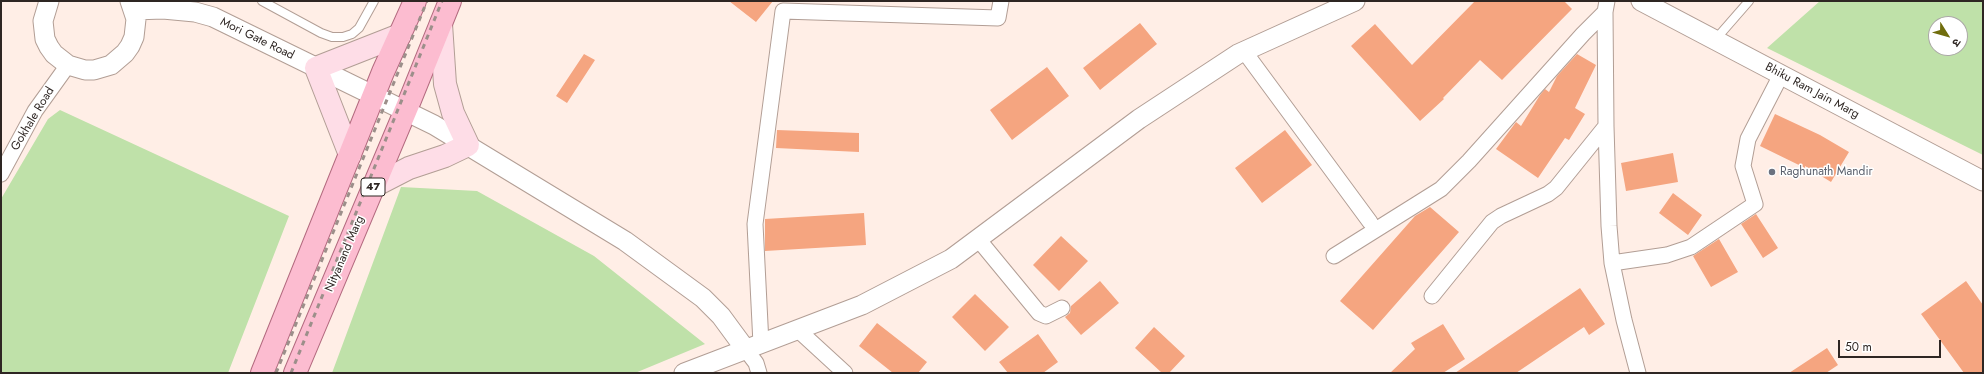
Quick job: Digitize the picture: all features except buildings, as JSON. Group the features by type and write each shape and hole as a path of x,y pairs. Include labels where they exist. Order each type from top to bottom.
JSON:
{"main road":[{"path":"262,373 374,96 415,1"},
{"name":"Nityanand Marg","path":"295,373 406,111 450,1"},
{"path":"374,186 409,168 445,156 468,145 453,113 445,84 441,24"},
{"path":"350,155 316,68 400,35"}],"street":[{"path":"49,1 43,21 45,39 54,54 68,65 85,70 103,68 119,60 125,53 134,37 136,24 132,6"},
{"path":"759,373 756,364 754,346 755,224 783,11 998,18 1001,1"},
{"path":"684,373 862,304 951,259 1139,119 1244,51 1355,1"},
{"name":"Bhiku Ram Jain Marg","path":"1640,1 1983,181"},
{"name":"Mori Gate Road","path":"132,6 195,12 207,16 406,111 468,145 625,241 703,298 754,346"},
{"path":"1606,7 1606,126 1609,226 1612,263 1624,320 1638,373"},
{"path":"1334,256 1441,189 1469,161 1606,7"},
{"path":"1244,51 1370,222"},
{"name":"Gokhale Road","path":"1,174 35,111 68,65"},
{"path":"1612,263 1666,255 1691,247 1755,204 1744,166 1748,139 1781,75"},
{"path":"1432,296 1492,222 1501,216 1548,194 1556,188 1606,126"},
{"path":"978,239 1039,312 1046,316 1062,308"},
{"path":"797,329 845,373"}],"lane":[{"path":"262,1 321,33 344,37 352,34 359,28 374,1"},
{"path":"1716,40 1749,1"}],"green space":[{"path":"1820,1 1983,1 1983,155 1767,48"},
{"path":"60,110 289,216 228,373 1,373 1,199 48,119"},
{"path":"401,187 477,191 594,256 705,344 635,373 332,373"}],"railway":[{"path":"276,373 427,1"},
{"path":"291,373 442,1"}],"place":[{"name":"Raghunath Mandir","path":"1772,172"}]}
